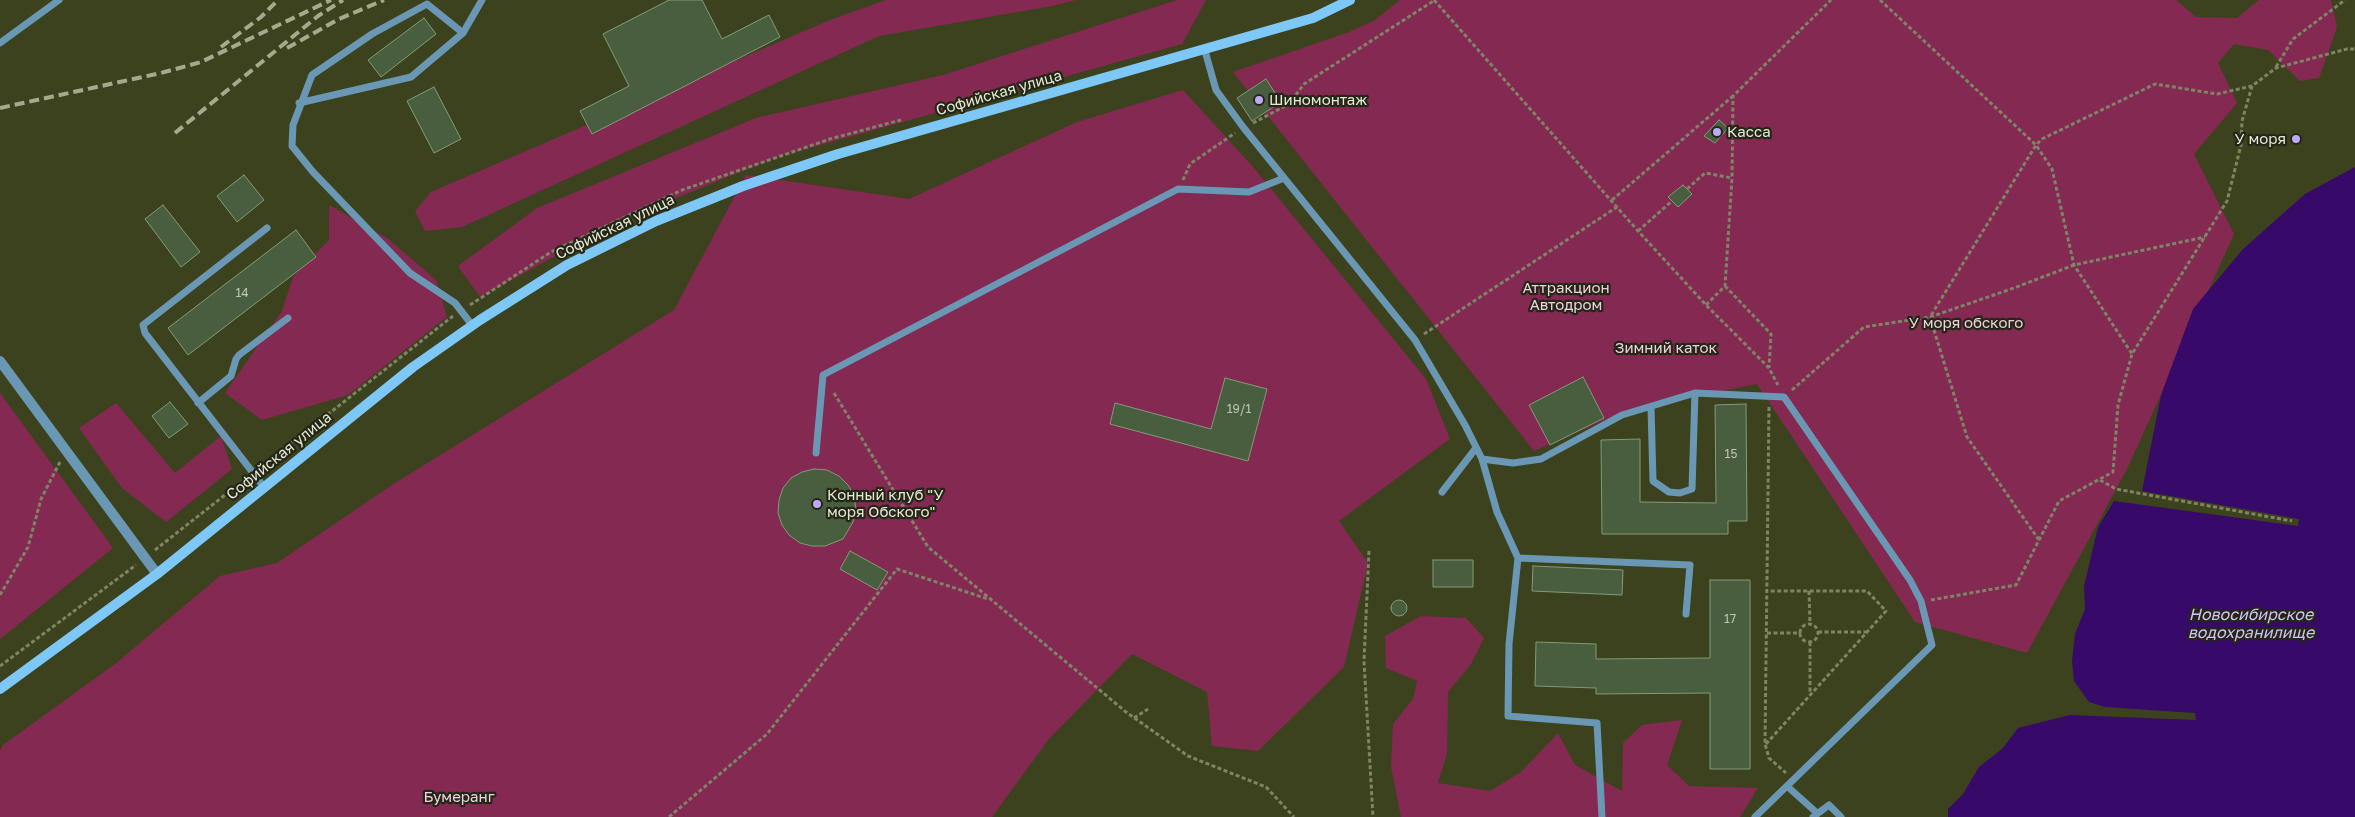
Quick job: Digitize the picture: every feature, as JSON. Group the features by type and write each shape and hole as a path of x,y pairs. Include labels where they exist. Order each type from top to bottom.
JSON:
{"main road":[{"name":"Софийская улица","path":"0,689 157,574 412,367 472,325 567,265 656,221 743,186 838,154 1205,51 1313,18 1350,0"}],"street":[{"path":"0,361 157,574"}],"lane":[{"path":"0,43 59,0"},
{"path":"299,104 411,77 463,33 482,0"},
{"path":"463,33 427,4 372,34 312,75 299,104 293,125 292,146 313,172 410,272 454,303 472,325"},
{"path":"1205,51 1216,90 1243,127 1415,340 1465,425 1482,458 1497,512 1518,558 1509,644 1508,716 1597,723 1602,817"},
{"path":"816,453 823,375 1178,189 1249,192 1284,178"},
{"path":"264,488 144,333 143,325 267,228"},
{"path":"198,403 231,376 239,356 288,318"},
{"path":"1482,458 1513,463 1541,458 1622,415 1694,393 1784,397 1910,580 1922,601 1932,645 1793,779 1788,787 1754,817"},
{"path":"1651,407 1652,481 1669,492 1680,493 1692,489 1694,393"},
{"path":"1442,492 1476,448"},
{"path":"1518,558 1690,565 1686,614"},
{"path":"1788,787 1815,815 1829,805 1840,817"}],"path":[{"path":"1178,189 1190,164 1243,127 1289,104 1304,84 1435,0 1638,231 1706,305 1769,368 1784,397 1864,327 1930,317 2074,265 2205,237"},
{"path":"1612,200 1733,96 1831,0"},
{"path":"1880,0 2036,145 2052,169 2074,265 2132,354"},
{"path":"2276,68 2292,40 2345,0"},
{"path":"2039,540 1966,437 1930,317 2036,145 2042,139 2155,84 2217,94 2252,86 2276,68 2347,49 2355,49"},
{"path":"1922,601 2016,584 2059,501 2113,472 2118,405 2132,354 2227,201 2241,145 2242,121 2252,86"},
{"path":"1706,305 1725,286 1732,178 1733,96"},
{"path":"0,666 145,558 461,311 551,252 682,190 830,139 905,119"},
{"path":"1687,189 1705,173 1732,178"},
{"path":"1638,231 1672,202"},
{"path":"1415,340 1617,207"},
{"path":"1725,286 1772,334 1769,368"},
{"path":"823,375 928,547 1134,718 1188,756 1266,787 1294,817"},
{"path":"1769,396 1765,744 1769,758 1793,779"},
{"path":"0,595 25,554 41,499 66,451"},
{"path":"2099,480 2116,489 2292,521"},
{"path":"1369,551 1364,661 1373,817"},
{"path":"669,817 767,734 897,569 992,600"},
{"path":"1765,744 1886,611 1867,591 1767,591"},
{"path":"1809,591 1810,624"},
{"path":"1810,624 1818,632"},
{"path":"1810,624 1804,626 1800,633 1802,639 1810,642 1815,640 1818,632"},
{"path":"1818,632 1867,632"},
{"path":"1767,633 1800,633"},
{"path":"1810,642 1810,695"},
{"path":"1134,718 1148,709"}],"green space":[{"path":"886,0 1076,0 1047,7 879,36 462,227 425,231 415,211 431,192 830,20"},
{"path":"1177,0 1206,0 1182,44 774,158 620,221 480,297 458,266 537,208 756,118 943,75"},
{"name":"У моря обского","path":"1400,0 2176,0 2196,17 2237,18 2259,0 2331,0 2337,27 2319,78 2300,81 2268,50 2234,44 2218,63 2237,103 2194,154 2234,234 2127,469 2027,653 1915,622 1757,384 1628,410 1534,451 1233,72 1349,32 1375,20"},
{"name":"Бумеранг","path":"1183,90 1254,168 1426,379 1450,439 1339,521 1368,563 1344,667 1258,751 1212,746 1207,692 1132,654 1048,740 992,817 0,817 0,751 3,745 115,664 220,576 277,563 392,485 674,310 746,175 909,199 1077,122"},
{"path":"329,205 387,238 436,280 447,317 348,395 262,420 225,393 282,311 293,277 329,240"},
{"path":"0,393 113,548 0,639"},
{"path":"116,403 175,473 221,436 232,469 166,522 122,488 79,428"},
{"path":"1421,616 1466,618 1484,638 1471,664 1448,692 1447,753 1438,783 1490,791 1521,772 1558,733 1575,765 1622,791 1623,743 1642,725 1682,720 1667,765 1689,786 1758,788 1740,817 1401,817 1391,767 1393,724 1413,699 1417,681 1386,668 1385,636"}],"water":[{"name":"Новосибирское водохранилище","path":"2355,167 2355,817 1948,817 1948,809 1963,794 1979,767 2003,748 2018,728 2070,715 2196,720 2195,713 2105,707 2089,702 2074,681 2072,661 2075,634 2085,609 2084,586 2098,527 2114,501 2298,526 2299,519 2142,491 2161,395 2193,309 2243,249 2305,194"}],"building":[{"path":"669,0 702,0 722,39 769,15 780,37 592,134 580,111 629,86 603,34"},
{"path":"424,18 436,34 381,77 368,60"},
{"name":"Шиномонтаж","path":"1266,79 1281,102 1252,121 1237,98"},
{"path":"434,87 461,139 434,153 407,101"},
{"name":"Касса","path":"1719,120 1728,128 1715,143 1704,136"},
{"path":"244,175 264,200 237,222 217,196"},
{"path":"1683,185 1692,194 1678,207 1668,197"},
{"path":"163,205 200,252 181,267 145,219"},
{"path":"296,230 316,257 188,355 168,328"},
{"path":"1583,377 1604,418 1550,445 1529,405"},
{"path":"1225,378 1267,389 1248,461 1110,424 1115,403 1211,429"},
{"path":"170,402 188,424 169,438 152,416"},
{"path":"1746,404 1747,521 1728,521 1728,534 1602,534 1601,440 1640,439 1640,502 1716,503 1715,405"},
{"name":"Конный клуб \"У моря Обского\"","path":"814,469 827,470 839,476 848,485 854,496 856,509 853,522 843,539 825,546 812,546 800,543 789,535 782,525 778,513 779,500 783,488 791,478 802,472"},
{"path":"850,551 888,572 877,590 840,569"},
{"path":"1433,560 1473,560 1473,587 1433,587"},
{"path":"1533,566 1623,570 1622,595 1532,591"},
{"path":"1710,580 1750,580 1750,769 1710,769 1710,693 1596,694 1596,688 1535,686 1536,642 1596,644 1596,659 1710,658"},
{"path":"1399,600 1405,602 1407,608 1405,614 1399,616 1393,614 1391,608 1393,602"}],"railway":[{"path":"221,47 261,17 278,0"},
{"path":"0,108 161,73 201,62 331,0"},
{"path":"175,133 318,16 343,0"},
{"path":"287,48 339,19 384,0"}],"place":[{"name":"Шиномонтаж","path":"1259,100"},
{"name":"Касса","path":"1717,132"},
{"name":"У моря","path":"2296,139"},
{"name":"Конный клуб \"У моря Обского\"","path":"817,504"}],"park label":[{"name":"Аттракцион Автодром","path":"1566,296"},
{"name":"Зимний каток","path":"1666,348"}]}
